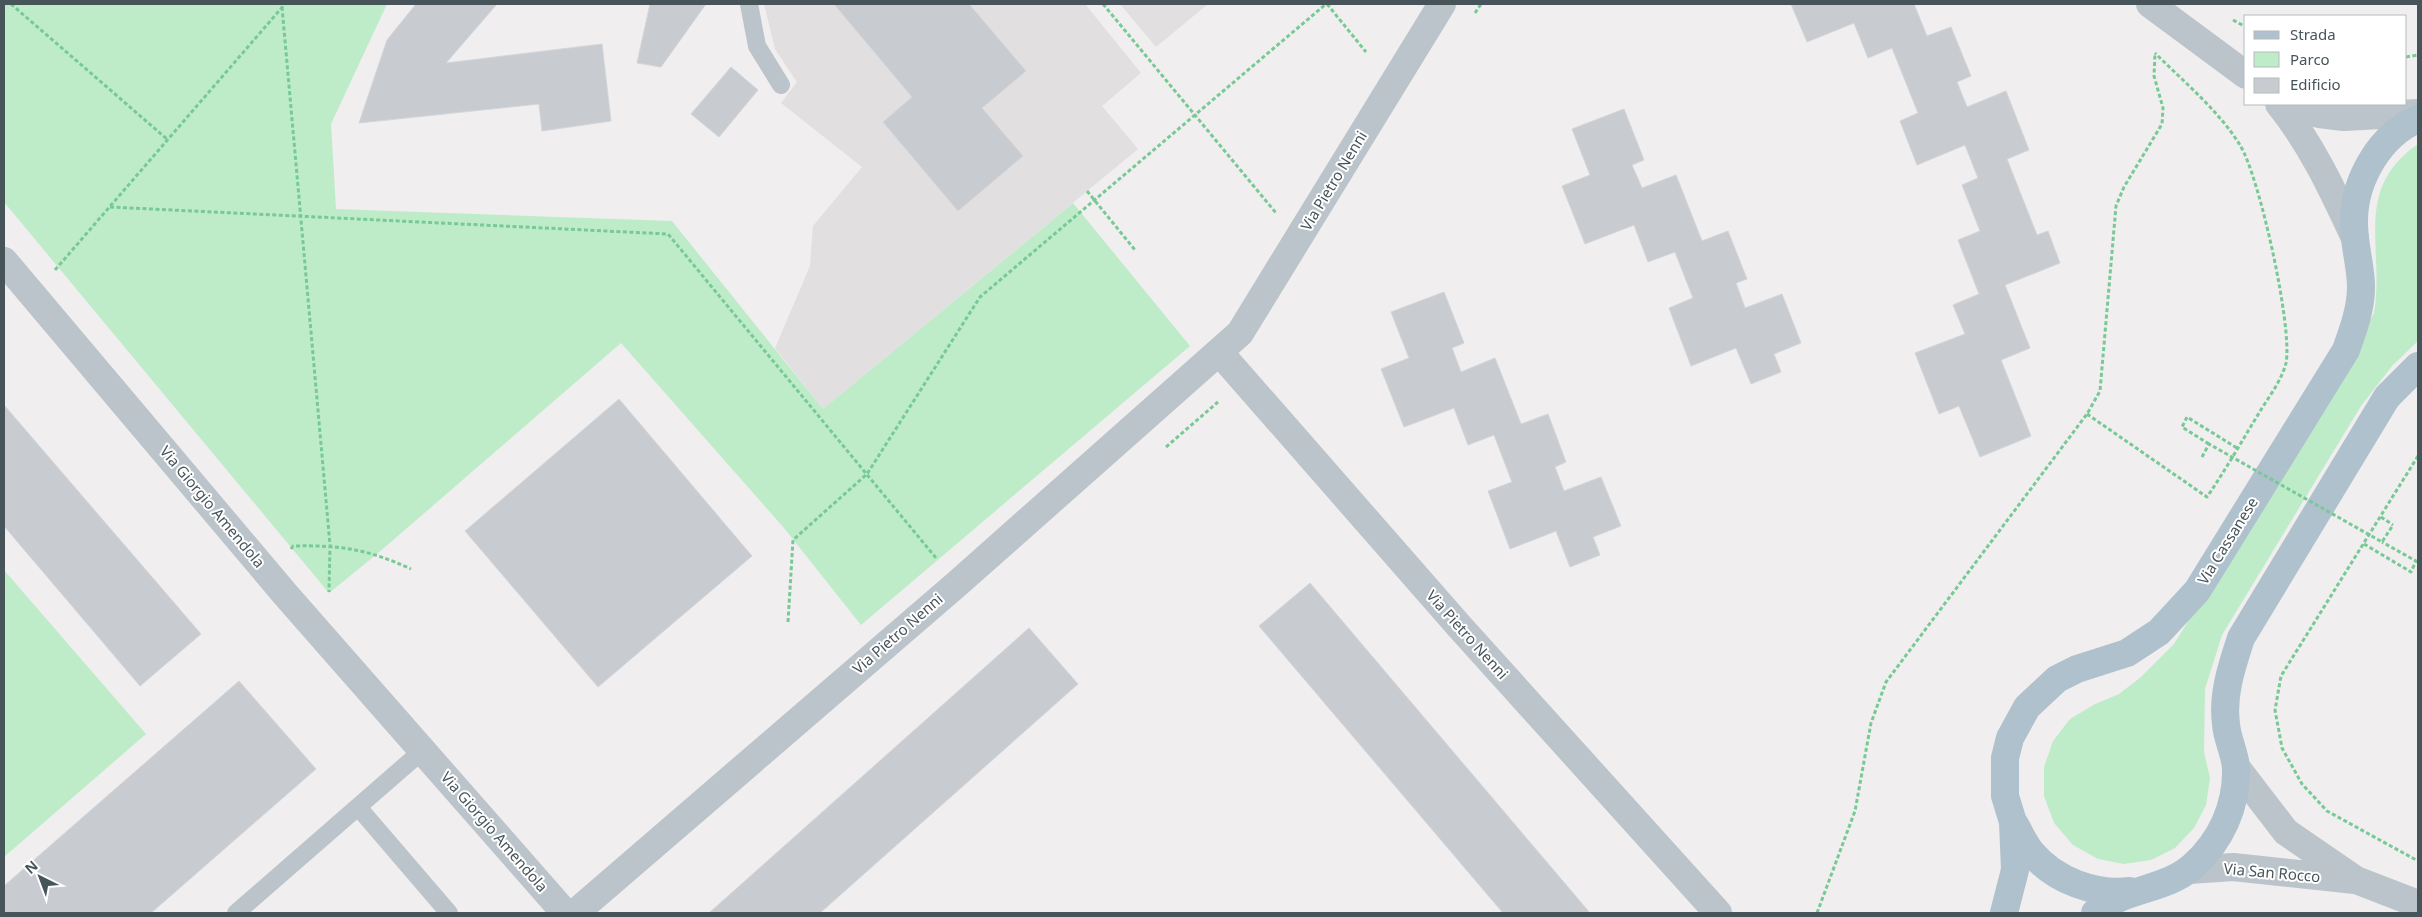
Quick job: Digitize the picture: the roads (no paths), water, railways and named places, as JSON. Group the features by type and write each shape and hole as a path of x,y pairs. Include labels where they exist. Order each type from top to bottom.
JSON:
{"main road":[{"name":"Via Cassanese","path":"2004,913 2015,870 2013,822 2005,796 2005,758 2010,738 2027,707 2057,679 2077,669 2127,653 2160,632 2197,591 2346,350 2356,322 2361,287 2355,238 2355,202 2369,164 2396,132 2418,118"},
{"path":"2095,913 2106,904 2167,882 2188,870 2215,843 2224,827 2234,789 2236,767 2226,723 2227,678 2241,638 2387,397 2418,366"},
{"path":"2013,822 2032,854 2061,877 2097,890 2120,893 2142,890"}],"street":[{"name":"Via Pietro Nenni","path":"575,913 958,583 1220,353 1245,327 1442,4"},
{"path":"2150,4 2244,74"},
{"path":"2280,105 2300,130 2321,166 2355,238"},
{"path":"2297,105 2319,114 2344,118 2418,113"},
{"name":"Via Giorgio Amendola","path":"4,261 267,572 565,913"},
{"name":"Via Pietro Nenni","path":"1220,353 1459,626 1718,913"},
{"name":"Via San Rocco","path":"2236,767 2286,832 2356,880 2418,904"},
{"name":"Via San Rocco","path":"2188,870 2233,867 2356,880"}],"lane":[{"path":"749,4 757,46 781,85"},
{"path":"236,913 422,751"},
{"path":"358,807 450,913"}]}
